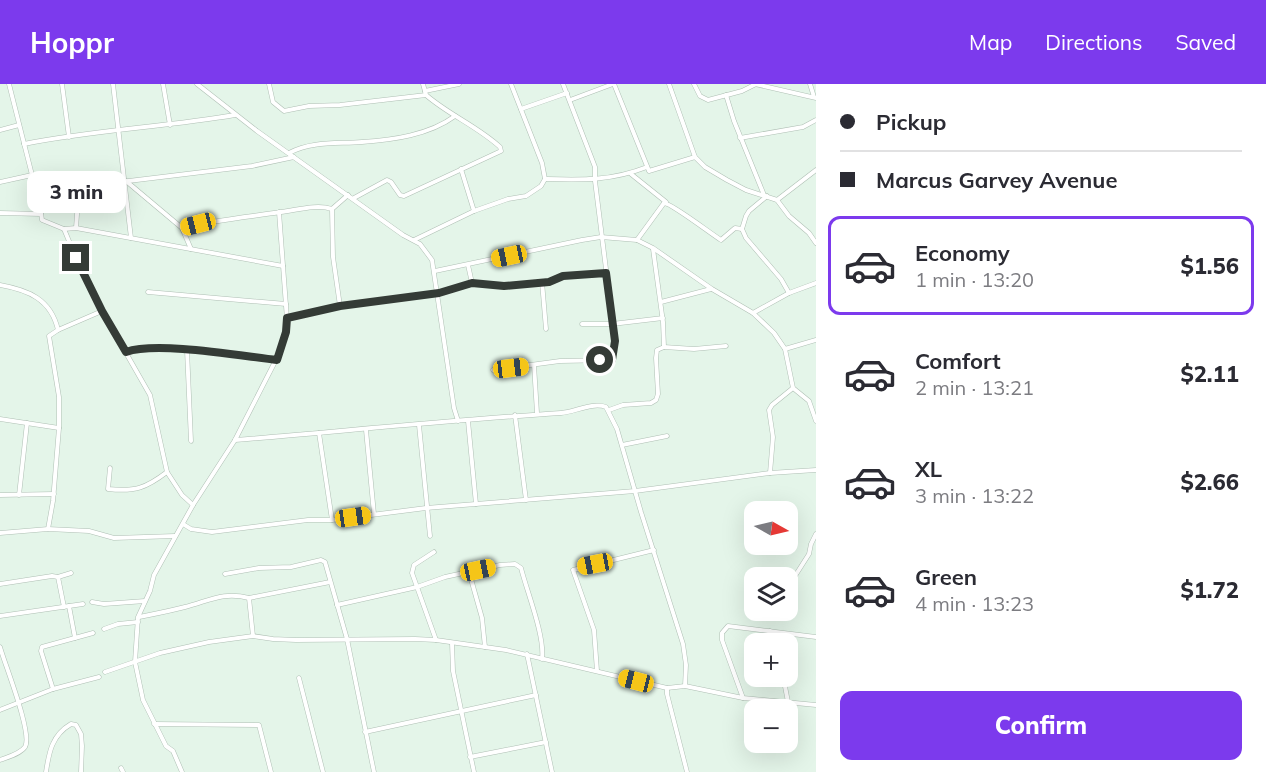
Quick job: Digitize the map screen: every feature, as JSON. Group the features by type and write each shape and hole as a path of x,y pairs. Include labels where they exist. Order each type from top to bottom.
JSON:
{"street":[{"path":"9,84 38,192 42,220 64,229 76,228 283,266"},
{"path":"62,84 69,136"},
{"path":"113,84 131,238"},
{"path":"163,84 170,124"},
{"path":"197,84 294,157 354,198 383,222 413,240 429,253 439,293 454,408 458,421"},
{"path":"269,84 273,102 284,111 425,93 459,84"},
{"path":"354,198 387,180 400,195 404,196 501,151 500,147 476,126 455,116 425,93 423,84"},
{"path":"413,240 474,211 508,199 526,196 541,186 545,179 542,163 511,84"},
{"path":"494,370 560,361 612,360 615,341 601,237 595,167 563,84"},
{"path":"570,100 613,84 647,168 651,172 694,157"},
{"path":"669,84 694,157 709,170 746,190 777,200 789,216 809,233 816,243"},
{"path":"694,84 703,99 708,100 756,84 815,98"},
{"path":"810,84 815,98"},
{"path":"521,110 567,93"},
{"path":"726,95 740,138 766,196"},
{"path":"24,144 235,114"},
{"path":"289,153 319,144 361,142 421,133 455,116"},
{"path":"740,138 803,127 816,120"},
{"path":"0,130 19,125"},
{"path":"38,192 252,166 294,157"},
{"path":"545,179 595,180 631,174 647,168"},
{"path":"461,169 474,211"},
{"path":"777,200 816,170"},
{"path":"631,174 722,240 735,228 742,229"},
{"path":"0,182 32,175"},
{"path":"125,180 182,228 191,249"},
{"path":"76,228 79,187"},
{"path":"332,209 348,195"},
{"path":"766,196 749,211 742,229 746,238 781,279 789,293"},
{"path":"637,240 658,208 667,202"},
{"path":"182,228 214,220 326,207 332,209"},
{"path":"332,209 333,257 340,306"},
{"path":"182,772 172,751 166,746 154,724 144,700 135,662 138,619 154,575 193,505 235,440 277,360 284,340 287,318 279,212"},
{"path":"0,213 41,214"},
{"path":"809,233 816,228"},
{"path":"64,229 102,311 150,395 166,472 182,495 193,505"},
{"path":"435,271 601,237 637,240 753,313 774,333 785,349 793,388 809,401 816,421"},
{"path":"653,248 663,318 664,346"},
{"path":"468,265 472,283"},
{"path":"287,318 340,306 439,293 472,283 504,286 542,282 563,276 606,273"},
{"path":"542,282 546,328"},
{"path":"753,313 789,293 816,283"},
{"path":"0,285 37,296 56,322 58,330"},
{"path":"661,302 712,289"},
{"path":"148,292 286,304"},
{"path":"48,529 54,494 59,428 59,397 49,336 102,311"},
{"path":"582,324 612,324 663,318"},
{"path":"785,349 816,340"},
{"path":"609,410 623,405 651,404 656,400 658,394 656,355 657,350 664,346 693,349 726,346"},
{"path":"126,352 137,348 187,350 277,360"},
{"path":"187,350 191,441"},
{"path":"534,365 537,413"},
{"path":"770,472 773,437 769,410 793,388"},
{"path":"235,440 562,412 596,405 606,407 622,445 683,644 686,686"},
{"path":"515,415 526,501"},
{"path":"0,419 59,428"},
{"path":"468,421 476,504"},
{"path":"19,495 27,423"},
{"path":"419,425 430,536"},
{"path":"366,430 374,514"},
{"path":"319,433 332,520"},
{"path":"622,445 667,436"},
{"path":"110,468 108,489 121,490 151,484 166,472"},
{"path":"183,524 191,529 212,532 308,519 332,520 426,508 635,491 770,472 816,470"},
{"path":"0,495 54,494"},
{"path":"0,532 48,529 89,531 114,538 175,536"},
{"path":"798,571 809,554 816,534"},
{"path":"597,671 594,630 573,570 654,550"},
{"path":"434,552 414,565 412,573 436,640"},
{"path":"225,574 259,568 291,567 321,560 325,562 347,639 374,772"},
{"path":"338,606 417,587 445,577 515,564 521,568 543,648 542,659"},
{"path":"469,572 482,618 486,647"},
{"path":"0,584 58,577 71,573"},
{"path":"58,577 75,638"},
{"path":"104,629 224,595 249,598 330,582"},
{"path":"249,598 254,636"},
{"path":"92,602 145,601"},
{"path":"0,616 83,604"},
{"path":"743,698 728,659 722,633 728,626 816,637"},
{"path":"53,689 41,651 42,647 93,633"},
{"path":"105,672 160,653 209,642 254,636 296,640 436,640 527,654 668,688 686,686 754,699"},
{"path":"452,643 453,671 474,772"},
{"path":"0,647 27,735 25,746 20,751 0,760"},
{"path":"527,654 552,772"},
{"path":"0,710 53,689 99,676"},
{"path":"299,678 323,772"},
{"path":"668,688 667,694 687,772"},
{"path":"365,732 536,695"},
{"path":"798,703 816,705"},
{"path":"46,772 52,742 62,729 71,724 76,725 81,734 81,772"},
{"path":"154,724 259,725 271,772"},
{"path":"470,757 546,742"}],"route":[{"path":"76,258 102,311 126,352 137,348 187,350 277,360 286,332 287,318 340,306 439,293 472,283 504,286 549,282 563,276 606,273 615,341 612,360 600,360"}]}
